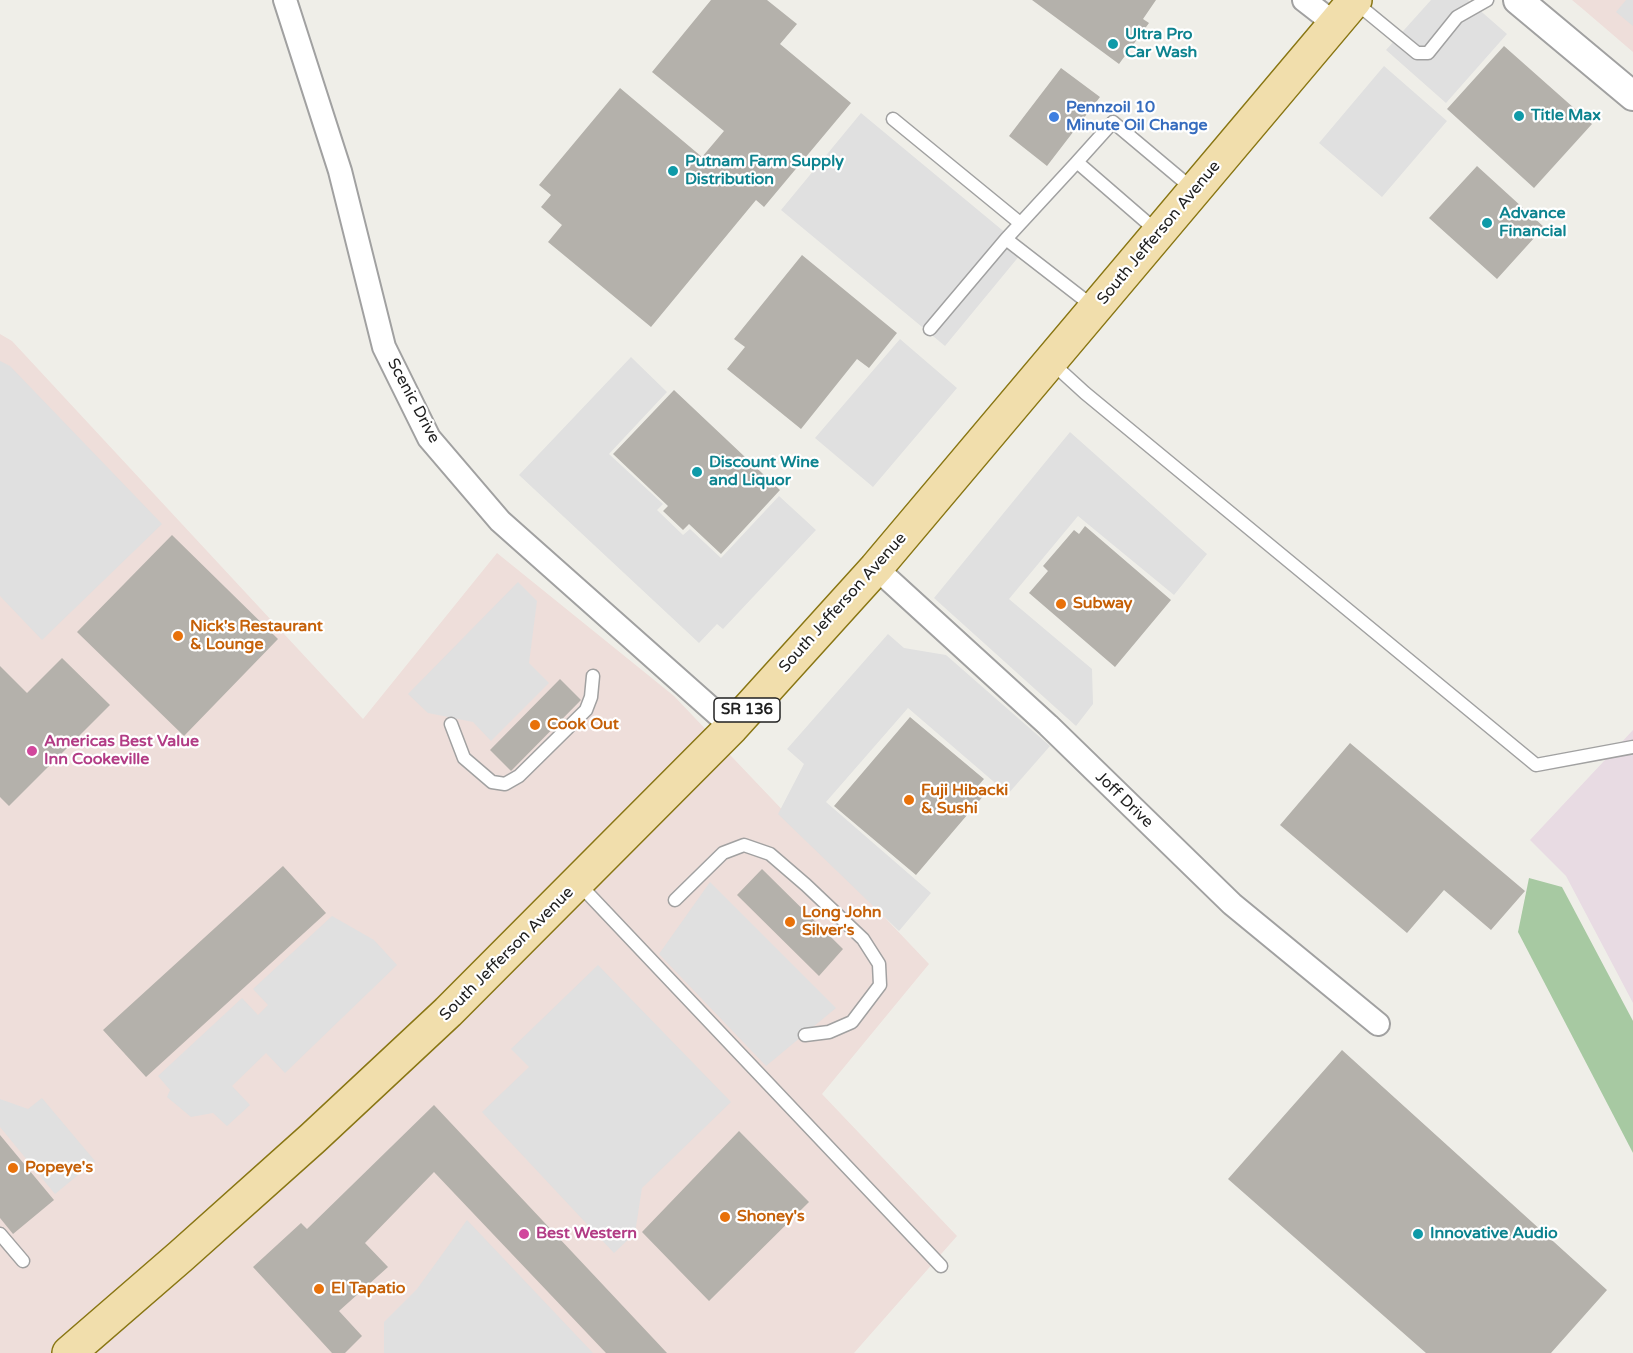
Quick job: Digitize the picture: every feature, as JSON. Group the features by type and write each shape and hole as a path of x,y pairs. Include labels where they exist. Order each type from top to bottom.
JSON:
{"main road":[{"name":"South Jefferson Avenue","path":"69,1353 314,1138 448,1012 732,727 876,568 1348,8"}],"street":[{"name":"Scenic Drive","path":"285,0 340,171 384,347 429,438 500,521 732,727"},
{"path":"1304,0 1348,8"},
{"path":"1518,0 1633,96"},
{"name":"Joff Drive","path":"876,568 1048,725 1232,904 1378,1024"}],"lane":[{"path":"1348,8 1417,53 1428,53 1457,17 1486,0"},
{"path":"893,118 1020,224"},
{"path":"930,329 1006,239 1113,122 1194,191"},
{"path":"1077,162 1159,233"},
{"path":"1006,239 1095,309"},
{"path":"1050,361 1085,393 1536,765 1633,747"},
{"path":"451,724 464,758 492,782 505,784 519,776 586,710 591,697 594,676"},
{"path":"675,900 723,853 744,845 770,854 863,939 879,964 880,985 852,1022 829,1032 805,1035"},
{"path":"578,884 941,1266"},
{"path":"0,1234 23,1261"}],"shaded area":[{"path":"1431,0 1468,0 1507,34 1446,103 1386,50"},
{"path":"1572,0 1633,0 1633,52 1584,10"},
{"path":"1626,0 1633,0 1633,26 1616,12"},
{"path":"1384,66 1447,121 1382,197 1319,143"},
{"path":"861,113 1025,249 945,346 781,210"},
{"path":"0,334 12,341 363,719 497,553 674,696 929,964 822,1094 957,1236 854,1353 0,1353"},
{"path":"900,339 957,388 873,487 815,438"},
{"path":"631,357 667,392 609,454 663,504 657,510 683,535 690,529 721,558 779,496 816,530 723,629 717,624 699,643 519,475"},
{"path":"0,361 10,366 162,524 42,640 0,596"},
{"path":"1070,432 1207,554 1174,595 1078,516 1009,599 1092,669 1093,704 1076,726 934,598"},
{"path":"518,582 537,601 529,663 549,683 491,741 473,722 428,713 408,694"},
{"path":"888,634 904,648 946,655 1050,746 1008,794 908,708 826,802 931,893 899,931 778,814 804,764 787,749"},
{"path":"1633,730 1633,1003 1566,876 1530,840"},
{"path":"710,882 836,1008 766,1066 659,954"},
{"path":"332,916 374,940 397,965 285,1073 266,1053 232,1086 250,1105 227,1126 213,1113 191,1117 167,1097 170,1090 158,1076 242,998 258,1015 268,1005 253,989"},
{"path":"598,965 731,1102 642,1188 635,1233 614,1253 482,1112 529,1067 511,1049"},
{"path":"42,1098 95,1161 55,1194 0,1127 0,1099 28,1109"},
{"path":"467,1220 593,1353 384,1353 384,1322 417,1289"}],"green space":[{"path":"1529,878 1562,887 1633,1021 1633,1153 1518,932"}],"building":[{"name":"Putnam Farm Supply Distribution","path":"711,0 767,0 797,24 780,44 851,103 764,207 756,200 651,327 548,242 562,225 541,207 551,195 539,185 620,88 702,157 724,131 652,72"},
{"name":"Ultra Pro Car Wash","path":"1032,0 1156,0 1143,19 1149,23 1119,64"},
{"name":"Title Max","path":"1504,46 1592,124 1534,188 1447,109"},
{"name":"Pennzoil 10 Minute Oil Change","path":"1061,68 1100,97 1047,166 1009,136"},
{"name":"Advance Financial","path":"1477,166 1544,227 1497,279 1429,218"},
{"path":"802,255 897,333 869,368 857,359 801,429 727,369 745,347 734,339"},
{"name":"Discount Wine and Liquor","path":"674,390 780,490 721,554 689,524 683,530 663,511 668,506 613,454"},
{"path":"1085,526 1171,600 1115,667 1029,593 1048,571 1043,566 1074,530 1079,534"},
{"name":"Nick's Restaurant & Lounge","path":"172,535 278,639 184,736 77,632"},
{"name":"Americas Best Value Inn Cookeville","path":"62,658 110,705 9,806 0,797 0,666 27,693"},
{"name":"Cook Out","path":"560,679 581,700 511,771 490,750"},
{"name":"Fuji Hibacki & Sushi","path":"910,717 984,779 977,787 985,794 916,875 834,806"},
{"path":"1350,743 1525,891 1491,930 1444,890 1407,933 1280,825"},
{"path":"283,866 326,913 146,1077 103,1030"},
{"name":"Long John Silver's","path":"762,869 843,949 819,976 737,895"},
{"name":"Innovative Audio","path":"1342,1050 1607,1290 1551,1353 1426,1353 1228,1179"},
{"name":"Best Western","path":"434,1105 667,1353 606,1353 434,1172 365,1243 388,1267 339,1311 362,1336 345,1353 332,1353 253,1267 301,1223 307,1229"},
{"name":"Shoney's","path":"739,1131 809,1202 709,1301 642,1232"},
{"name":"Popeye's","path":"0,1135 54,1200 13,1234 0,1218"}],"place":[{"name":"Ultra Pro Car Wash","path":"1113,44"},
{"name":"Title Max","path":"1519,116"},
{"name":"Pennzoil 10 Minute Oil Change","path":"1054,117"},
{"name":"Putnam Farm Supply Distribution","path":"673,171"},
{"name":"Advance Financial","path":"1487,223"},
{"name":"Discount Wine and Liquor","path":"697,472"},
{"name":"Subway","path":"1061,604"},
{"name":"Nick's Restaurant & Lounge","path":"178,636"},
{"name":"Cook Out","path":"535,725"},
{"name":"Americas Best Value Inn Cookeville","path":"32,751"},
{"name":"Fuji Hibacki & Sushi","path":"909,800"},
{"name":"Long John Silver's","path":"790,922"},
{"name":"Popeye's","path":"13,1168"},
{"name":"Shoney's","path":"725,1217"},
{"name":"Best Western","path":"524,1234"},
{"name":"Innovative Audio","path":"1418,1234"},
{"name":"El Tapatio","path":"319,1289"}]}
